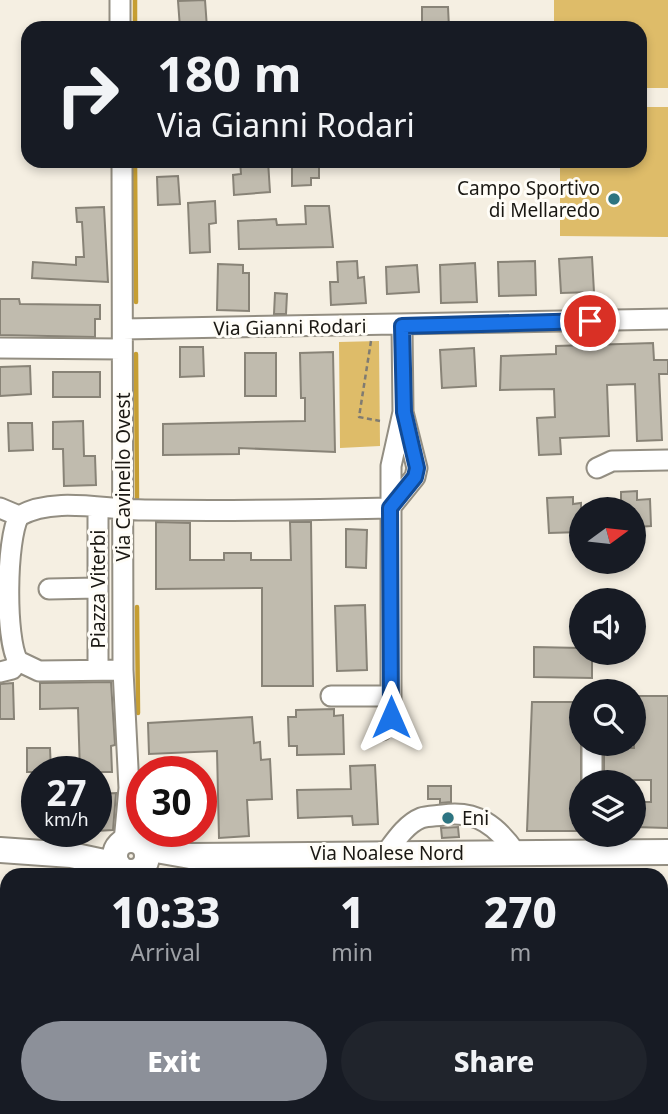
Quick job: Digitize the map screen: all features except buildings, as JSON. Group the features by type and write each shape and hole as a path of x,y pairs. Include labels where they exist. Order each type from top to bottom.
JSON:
{"main road":[{"name":"Via Noalese Nord","path":"0,850 130,859 182,855 516,853 569,847"},
{"name":"Via Noalese Nord","path":"620,847 668,852"}],"street":[{"path":"120,0 120,21"},
{"name":"Via Cavinello Ovest","path":"122,168 123,670 130,859"},
{"name":"Via Gianni Rodari","path":"123,329 402,326 668,319"},
{"path":"382,730 391,717 390,508 392,457 404,412 402,326"},
{"path":"0,348 122,349"},
{"path":"597,468 612,461 668,460"},
{"path":"0,672 12,668 19,661 12,643 11,538 19,516 31,510 48,507 390,508"},
{"path":"0,508 19,516"},
{"name":"Piazza Viterbi","path":"98,508 98,670"},
{"path":"49,589 97,587"},
{"name":"Piazza Viterbi","path":"19,661 39,671 123,670"},
{"path":"331,696 391,696"},
{"path":"386,853 402,833 420,818 473,814 500,831 516,853"}],"path":[{"path":"371,341 359,417 380,421"}],"shaded area":[{"path":"554,0 668,0 668,88 647,88 647,21 554,21"},
{"name":"Campo Sportivo di Mellaredo","path":"647,107 668,107 668,237 560,236 560,168 647,168"},
{"path":"379,341 380,446 340,448 339,342"}],"waterway":[{"path":"135,0 135,21"},
{"path":"135,168 136,302"},
{"path":"136,354 137,502"},
{"path":"137,607 138,713"}],"place":[{"name":"Campo Sportivo di Mellaredo","path":"614,199"},
{"name":"Eni","path":"448,818"}],"route":[{"path":"391,717 390,508 415,477 417,468 404,412 402,326 590,321"}]}
